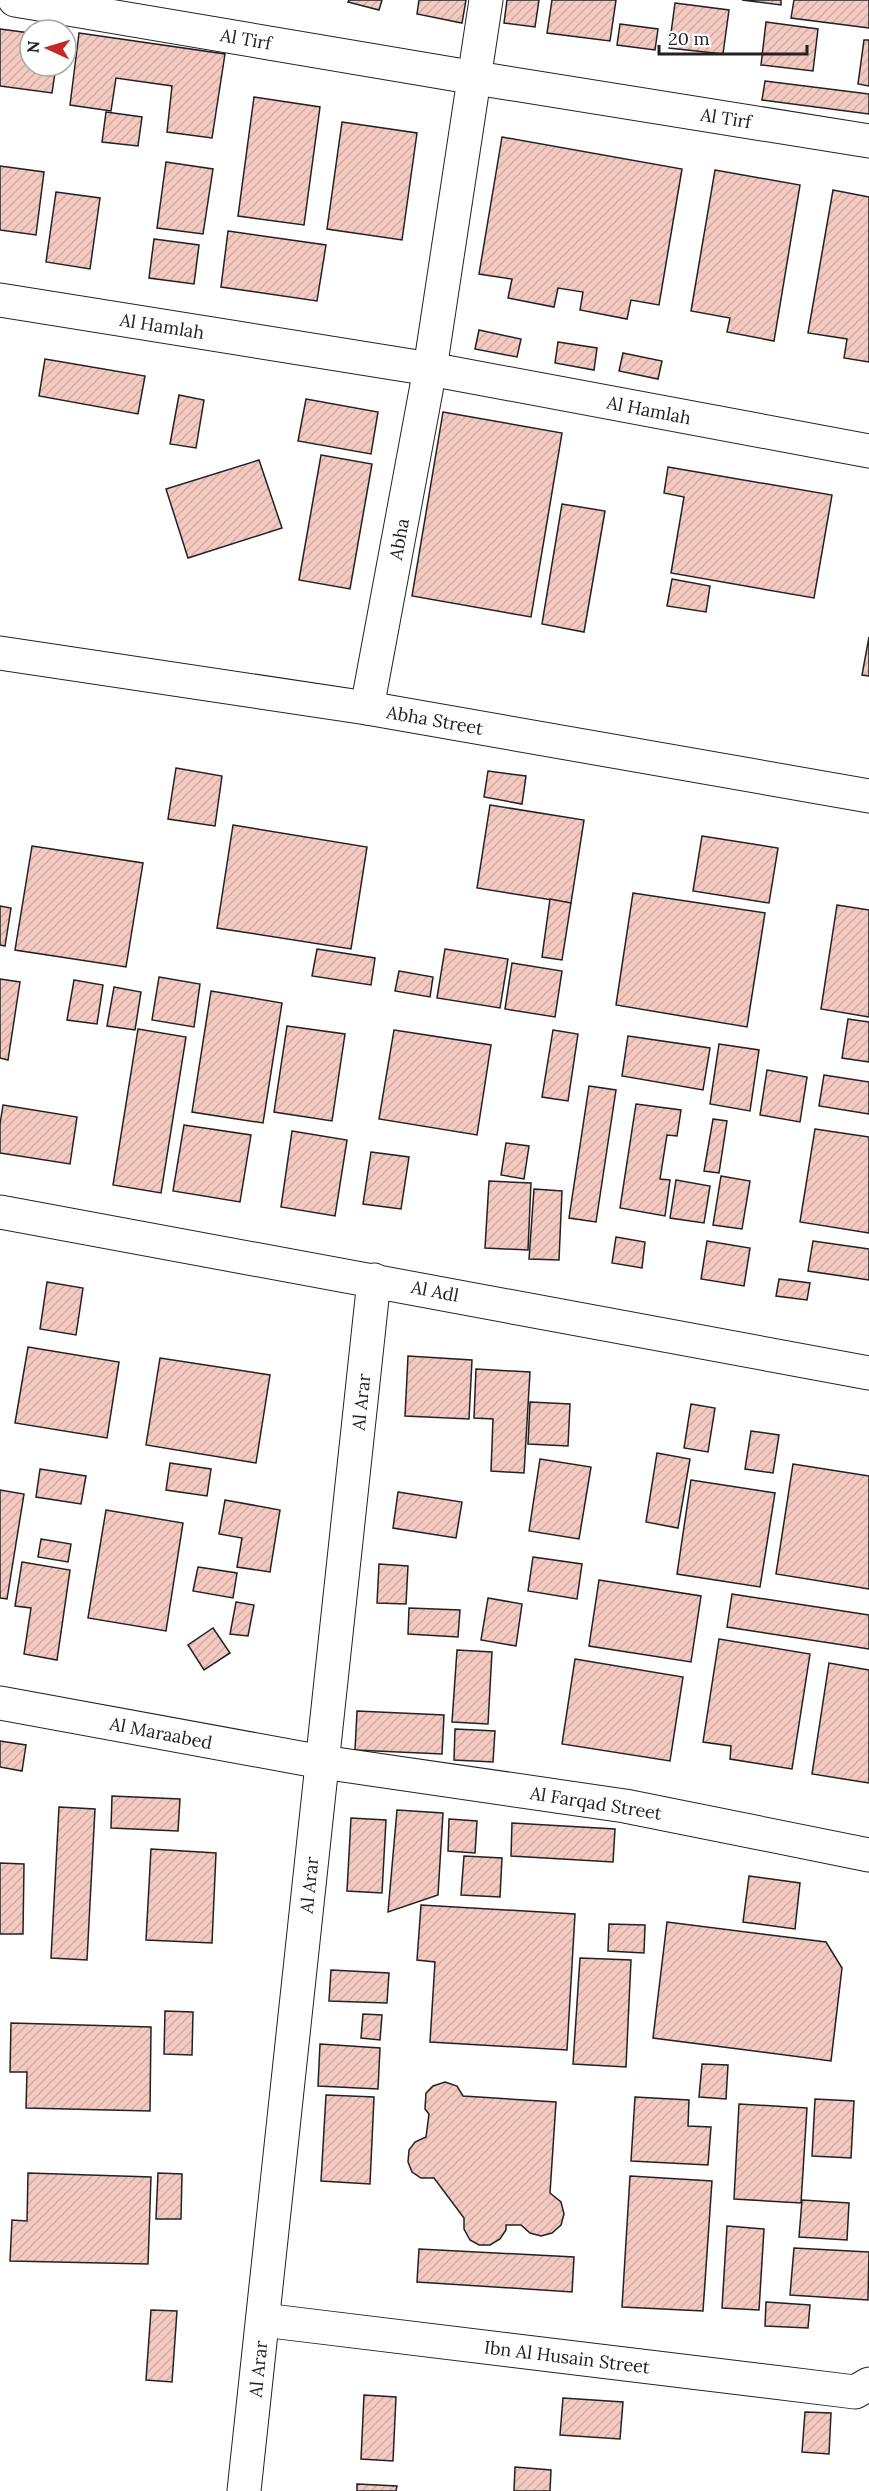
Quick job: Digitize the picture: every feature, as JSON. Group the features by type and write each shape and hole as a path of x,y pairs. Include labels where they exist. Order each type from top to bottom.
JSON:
{"street":[{"name":"Al Tirf","path":"15,0 476,78 869,141"},
{"path":"430,369 476,78 486,0"},
{"name":"Al Hamlah","path":"0,300 430,369 869,451"},
{"name":"Abha","path":"367,708 430,369"},
{"name":"Abha Street","path":"0,653 367,708 869,796"},
{"name":"Al Adl","path":"0,1212 869,1373"},
{"name":"Al Arar","path":"244,2491 375,1280"},
{"name":"Al Maraabed","path":"0,1703 322,1762"},
{"name":"Al Farqad Street","path":"322,1762 625,1806 869,1855"},
{"name":"Ibn Al Husain Street","path":"263,2320 855,2392 869,2384"}],"building":[{"path":"349,0 382,0 379,10 348,2"},
{"path":"419,0 466,0 462,23 417,14"},
{"path":"507,0 539,0 535,27 504,23"},
{"path":"552,0 616,0 610,41 547,33"},
{"path":"742,0 781,0 781,5"},
{"path":"794,0 869,0 869,28 791,18"},
{"path":"675,3 729,10 723,54 669,48"},
{"path":"766,22 818,29 813,71 761,65"},
{"path":"620,24 658,29 655,50 617,45"},
{"path":"0,29 18,31 18,78 54,78 52,93 0,86"},
{"path":"79,33 225,54 212,138 167,132 172,86 116,78 111,111 70,105 73,78 78,78"},
{"path":"864,40 869,40 869,86 858,84"},
{"path":"765,81 869,94 869,114 762,100"},
{"path":"254,97 320,107 304,225 238,216"},
{"path":"106,112 142,117 138,146 102,142"},
{"path":"342,122 417,133 402,240 327,229"},
{"path":"502,137 682,169 659,305 631,300 627,319 580,310 583,292 558,288 554,307 508,298 512,279 479,274"},
{"path":"166,162 213,169 203,234 157,228"},
{"path":"0,166 44,172 36,235 0,230"},
{"path":"715,170 800,185 774,341 727,332 730,318 691,311"},
{"path":"833,190 869,197 869,362 844,358 847,339 808,333"},
{"path":"56,192 100,198 90,269 46,262"},
{"path":"228,231 326,245 317,301 221,287"},
{"path":"154,239 199,245 194,284 149,278"},
{"path":"479,330 521,339 517,357 475,349"},
{"path":"558,342 597,348 594,370 555,363"},
{"path":"623,353 662,361 658,379 619,371"},
{"path":"45,359 145,376 138,414 39,396"},
{"path":"179,395 204,400 196,448 170,444"},
{"path":"306,399 378,412 371,454 298,441"},
{"path":"443,412 562,433 531,617 412,596"},
{"path":"321,455 372,464 350,589 299,580"},
{"path":"259,460 282,528 188,558 166,489"},
{"path":"668,467 832,495 814,598 671,573 684,497 664,493"},
{"path":"562,504 605,511 584,632 542,624"},
{"path":"672,579 710,586 706,612 667,606"},
{"path":"869,637 869,676 862,675"},
{"path":"176,768 222,776 215,826 168,819"},
{"path":"488,771 526,776 522,804 484,797"},
{"path":"490,805 584,820 571,903 477,888"},
{"path":"233,825 367,847 351,949 217,928"},
{"path":"702,836 778,848 769,903 693,891"},
{"path":"32,846 143,863 126,967 15,950"},
{"path":"633,893 765,913 747,1027 616,1005"},
{"path":"550,899 571,903 562,960 542,957"},
{"path":"837,905 869,910 869,1017 821,1009"},
{"path":"0,906 11,908 5,946 0,945"},
{"path":"317,949 375,958 371,985 312,976"},
{"path":"445,949 508,959 500,1008 437,998"},
{"path":"512,963 562,971 555,1017 505,1009"},
{"path":"399,971 433,977 430,997 395,991"},
{"path":"159,977 200,984 194,1027 152,1020"},
{"path":"0,979 20,982 8,1060 0,1058"},
{"path":"74,980 103,985 97,1024 67,1020"},
{"path":"114,987 141,992 135,1030 107,1026"},
{"path":"211,991 282,1003 263,1123 192,1112"},
{"path":"848,1019 869,1022 869,1062 842,1058"},
{"path":"287,1026 345,1034 332,1121 274,1112"},
{"path":"138,1029 186,1037 161,1193 113,1185"},
{"path":"394,1030 491,1045 477,1135 379,1119"},
{"path":"553,1030 578,1034 568,1101 542,1097"},
{"path":"628,1036 710,1048 703,1090 622,1076"},
{"path":"719,1044 759,1050 750,1111 710,1104"},
{"path":"767,1070 807,1077 800,1122 760,1115"},
{"path":"824,1075 869,1082 869,1114 819,1106"},
{"path":"589,1086 616,1090 596,1222 569,1218"},
{"path":"636,1104 681,1110 677,1136 667,1135 660,1179 670,1180 665,1216 620,1208"},
{"path":"3,1105 77,1117 70,1164 0,1153 0,1124"},
{"path":"713,1119 727,1121 719,1173 704,1171"},
{"path":"184,1125 251,1135 240,1202 173,1191"},
{"path":"815,1129 869,1137 869,1233 800,1222"},
{"path":"292,1131 347,1140 335,1216 281,1207"},
{"path":"506,1143 529,1146 524,1179 501,1175"},
{"path":"371,1152 409,1157 401,1209 363,1204"},
{"path":"721,1176 750,1181 742,1229 713,1225"},
{"path":"676,1180 710,1186 704,1223 670,1218"},
{"path":"489,1181 531,1183 528,1250 485,1248"},
{"path":"534,1189 562,1191 559,1260 529,1259"},
{"path":"616,1237 645,1242 642,1268 612,1263"},
{"path":"707,1241 750,1248 744,1286 701,1279"},
{"path":"813,1241 869,1249 869,1280 808,1271"},
{"path":"779,1279 810,1283 807,1300 776,1296"},
{"path":"47,1282 83,1288 76,1335 40,1329"},
{"path":"28,1347 119,1362 107,1438 15,1423"},
{"path":"408,1356 472,1360 469,1419 405,1416"},
{"path":"160,1358 270,1375 256,1463 146,1445"},
{"path":"476,1369 530,1372 524,1473 491,1471 493,1419 474,1418"},
{"path":"530,1402 570,1404 568,1446 528,1444"},
{"path":"691,1404 715,1408 708,1452 684,1448"},
{"path":"751,1431 779,1435 773,1473 745,1469"},
{"path":"657,1453 690,1459 678,1528 646,1522"},
{"path":"540,1459 591,1467 579,1539 529,1531"},
{"path":"170,1463 211,1469 207,1496 166,1490"},
{"path":"793,1464 869,1476 869,1589 776,1574"},
{"path":"40,1469 86,1476 81,1504 36,1497"},
{"path":"691,1480 775,1493 760,1587 677,1574"},
{"path":"0,1490 24,1494 7,1599 0,1598"},
{"path":"398,1492 462,1502 456,1538 393,1528"},
{"path":"225,1500 280,1510 270,1572 237,1567 242,1538 219,1534"},
{"path":"106,1510 183,1523 166,1631 88,1618"},
{"path":"41,1539 71,1544 68,1562 38,1557"},
{"path":"533,1557 582,1564 577,1599 528,1591"},
{"path":"22,1562 70,1570 57,1660 24,1654 31,1608 15,1606"},
{"path":"379,1564 408,1566 406,1604 377,1603"},
{"path":"198,1567 237,1573 233,1598 193,1591"},
{"path":"599,1580 701,1596 691,1662 589,1646"},
{"path":"732,1594 869,1615 869,1649 727,1627"},
{"path":"488,1598 522,1604 516,1646 481,1640"},
{"path":"236,1602 254,1605 248,1636 230,1634"},
{"path":"409,1608 460,1610 458,1637 408,1634"},
{"path":"213,1628 230,1653 204,1670 188,1645"},
{"path":"719,1639 810,1654 792,1769 730,1759 731,1746 703,1742"},
{"path":"457,1650 492,1652 488,1724 452,1722"},
{"path":"575,1659 683,1677 670,1761 562,1744"},
{"path":"829,1663 869,1670 869,1783 812,1774"},
{"path":"357,1711 444,1715 442,1754 355,1750"},
{"path":"455,1729 495,1731 493,1762 454,1760"},
{"path":"0,1741 26,1745 22,1771 0,1767"},
{"path":"112,1796 180,1799 178,1831 111,1828"},
{"path":"59,1807 95,1809 87,1960 51,1958"},
{"path":"397,1810 443,1813 438,1895 388,1912"},
{"path":"351,1818 386,1820 382,1893 347,1891"},
{"path":"449,1819 477,1821 475,1853 448,1851"},
{"path":"512,1823 615,1829 613,1862 511,1856"},
{"path":"151,1849 216,1853 212,1943 146,1940"},
{"path":"464,1856 502,1858 500,1897 461,1895"},
{"path":"0,1863 24,1864 23,1934 0,1934"},
{"path":"749,1876 800,1883 795,1929 743,1922"},
{"path":"421,1905 575,1914 567,2050 430,2042 435,1962 417,1960"},
{"path":"667,1922 826,1942 842,1968 831,2061 653,2038"},
{"path":"609,1924 645,1925 644,1953 608,1951"},
{"path":"580,1958 631,1960 626,2067 573,2064"},
{"path":"331,1970 389,1973 387,2003 329,2001"},
{"path":"165,2011 193,2012 192,2055 164,2054"},
{"path":"363,2014 382,2015 380,2040 361,2038"},
{"path":"11,2023 151,2027 150,2111 26,2108 27,2072 10,2072"},
{"path":"320,2044 380,2048 378,2089 318,2086"},
{"path":"702,2064 728,2065 726,2099 699,2097"},
{"path":"445,2082 457,2086 463,2096 556,2102 550,2193 561,2202 564,2214 561,2225 552,2233 541,2236 530,2233 521,2225 506,2225 506,2230 500,2239 490,2245 479,2245 470,2240 464,2229 464,2218 434,2178 421,2178 412,2172 408,2162 409,2150 415,2142 426,2137 429,2114 425,2109 426,2093 433,2086"},
{"path":"326,2095 374,2097 370,2184 321,2181"},
{"path":"635,2097 689,2100 688,2126 711,2127 708,2165 631,2161"},
{"path":"815,2099 854,2101 851,2158 812,2156"},
{"path":"739,2104 807,2108 801,2203 734,2199"},
{"path":"28,2173 151,2177 148,2264 10,2261 12,2220 27,2221"},
{"path":"158,2173 182,2174 181,2219 156,2219"},
{"path":"630,2176 712,2181 703,2311 622,2307"},
{"path":"802,2200 849,2203 847,2240 799,2237"},
{"path":"727,2226 764,2229 759,2310 722,2308"},
{"path":"794,2248 869,2252 868,2300 790,2295"},
{"path":"419,2249 574,2257 572,2292 417,2282"},
{"path":"766,2302 810,2305 808,2328 765,2326"},
{"path":"151,2310 177,2311 172,2382 146,2380"},
{"path":"364,2395 396,2397 393,2461 361,2459"},
{"path":"563,2398 623,2402 620,2439 560,2435"},
{"path":"805,2412 831,2413 829,2454 802,2452"},
{"path":"515,2467 551,2470 550,2491 514,2491"},
{"path":"357,2484 397,2486 396,2491 357,2491"}]}
